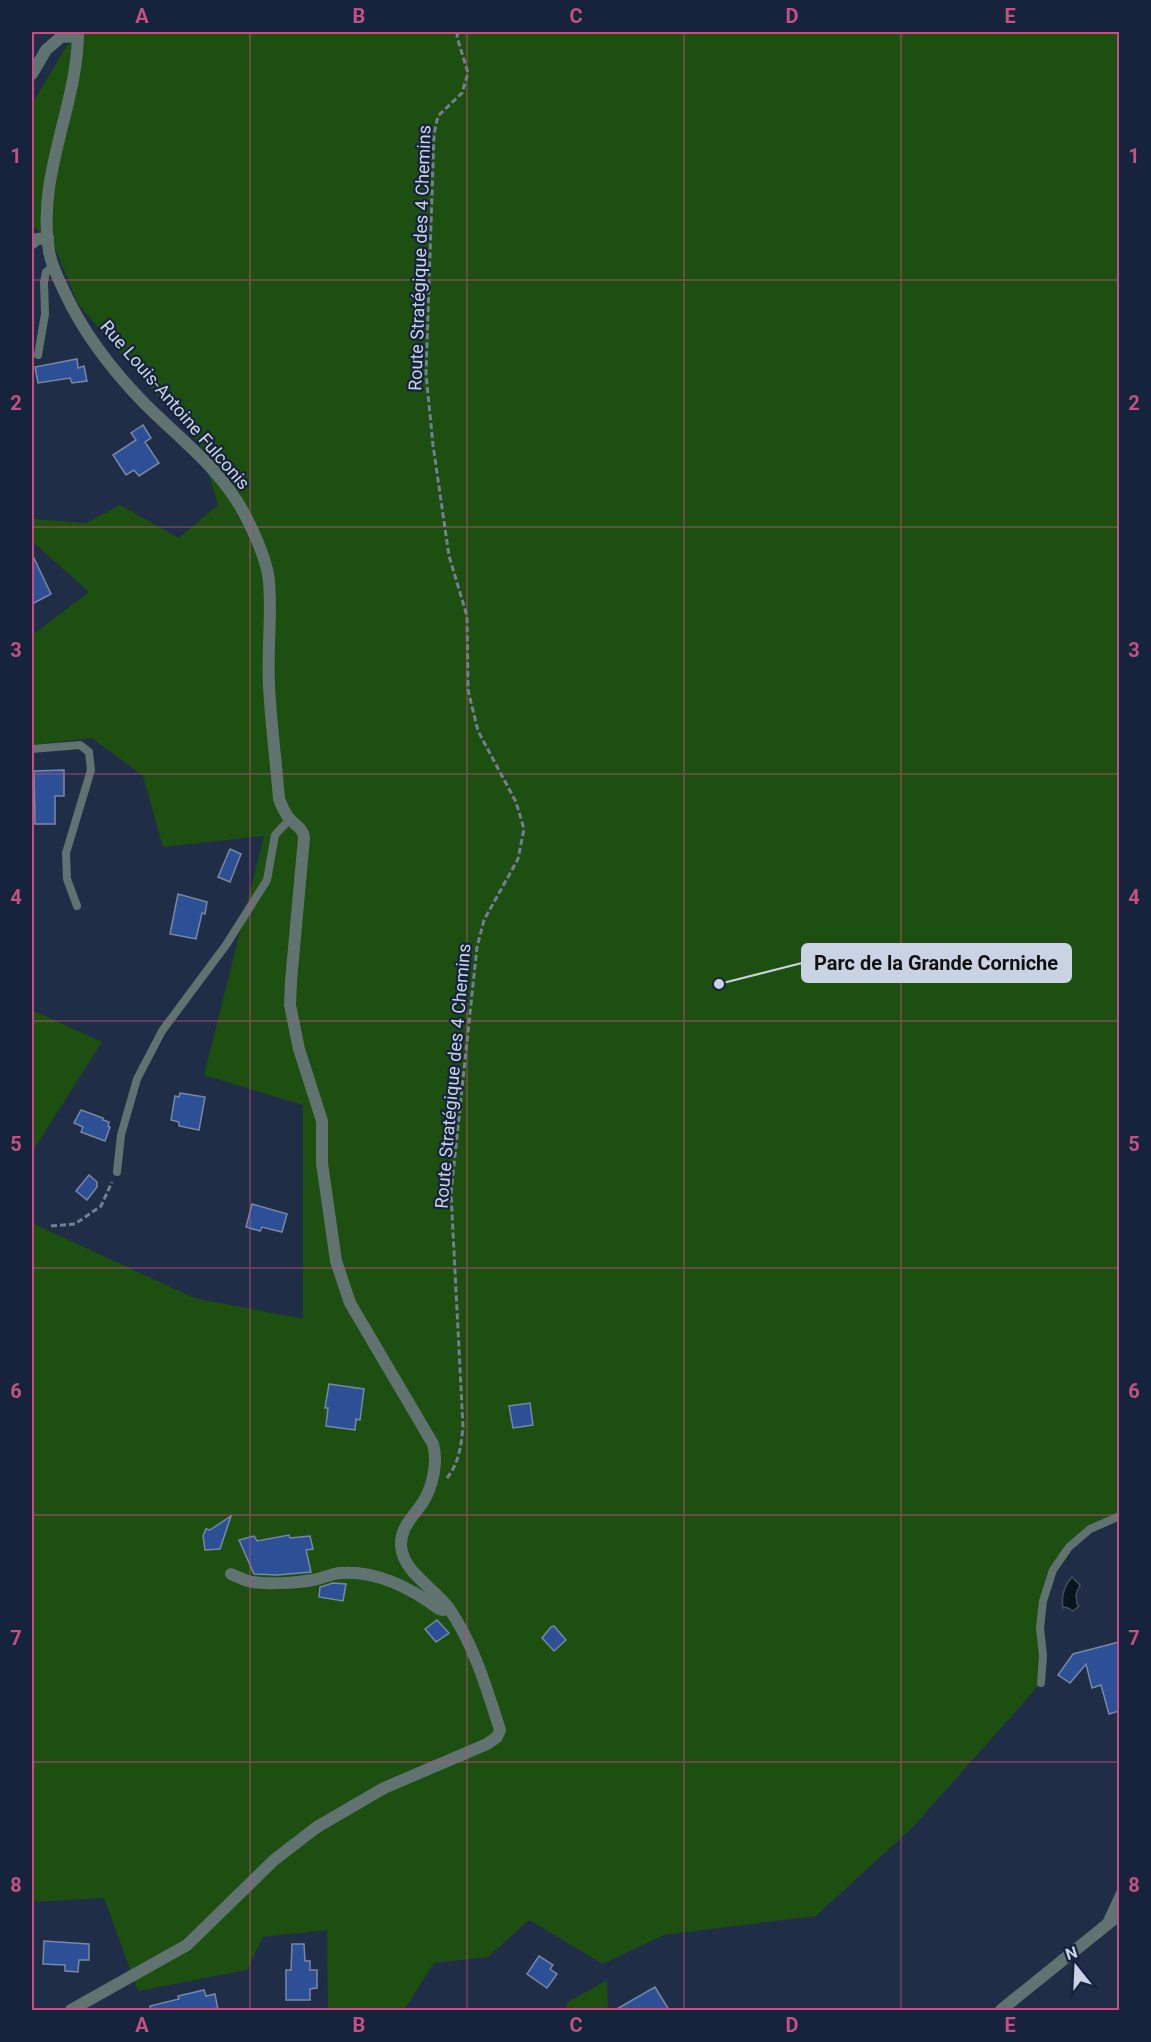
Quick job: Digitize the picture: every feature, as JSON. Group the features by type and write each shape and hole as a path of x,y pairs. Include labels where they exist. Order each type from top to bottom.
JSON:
{"street":[{"path":"32,74 46,50 61,37 78,34"},
{"name":"Rue Louis-Antoine Fulconis","path":"71,2010 187,1945 274,1860 317,1827 384,1788 487,1744 497,1737 500,1730 491,1700 470,1648 448,1608 437,1593 407,1564 401,1546 404,1530 412,1514 423,1501 430,1484 435,1462 433,1444 350,1303 336,1262 322,1162 320,1111 299,1049 290,1005 304,838 302,828 290,819 279,799 269,684 269,580 261,552 248,521 230,488 199,454 143,402 92,340 71,308 49,252 51,172 72,80 78,34"},
{"path":"32,243 37,239 48,238"},
{"path":"231,1574 248,1581 274,1582 315,1580 343,1573 364,1574 402,1586 419,1594 439,1609 448,1608"},
{"path":"1001,2010 1119,1914"}],"lane":[{"path":"38,355 45,314 44,282 46,272 53,266"},
{"path":"32,749 80,745 89,752 91,770 66,853 67,879 77,906"},
{"path":"117,1172 121,1135 137,1078 162,1031 226,945 267,880 275,834 290,819"},
{"path":"1041,1683 1043,1656 1040,1629 1043,1601 1053,1570 1069,1547 1090,1529 1119,1516"},
{"path":"1106,1924 1119,1893"}],"path":[{"name":"Route Stratégique des 4 Chemins","path":"445,1481 458,1460 463,1427 451,1192 477,947 484,920 518,859 524,829 516,802 478,731 468,690 467,616 449,556 433,445 426,374 434,134 438,116 462,93 468,73 457,37 458,32"},
{"path":"51,1226 75,1224 101,1206 117,1172"}],"green space":[{"path":"87,32 1119,32 1119,1516 1090,1529 1053,1570 1043,1601 1041,1683 913,1827 816,1916 664,1935 603,1964 529,1920 488,1957 434,1963 404,2010 328,2010 327,1930 263,1937 247,1970 138,1991 104,1898 32,1902 32,1223 194,1298 303,1319 303,1105 204,1075 264,836 163,847 143,776 92,738 32,745 32,635 89,592 32,541 32,519 86,523 120,505 179,538 218,505 200,445 78,304 55,248 34,226 32,229 32,104 68,44"},
{"path":"32,1010 102,1042 32,1152"},
{"path":"607,1980 608,2010 565,2010 568,2002"}],"shaded area":[{"path":"1072,1577 1080,1585 1076,1594 1079,1606 1073,1611 1066,1607 1063,1608 1062,1604 1064,1591"}],"building":[{"path":"77,359 78,368 84,366 87,381 72,383 70,378 38,383 35,367"},
{"path":"143,425 151,438 145,442 159,463 139,476 134,470 126,475 113,455 136,440 131,433"},
{"path":"32,554 51,594 32,604"},
{"path":"64,770 64,796 55,796 55,824 35,824 34,771"},
{"path":"230,849 241,854 230,882 218,877"},
{"path":"178,894 207,902 196,939 170,934"},
{"path":"180,1093 205,1097 199,1130 179,1126 179,1122 171,1120 175,1096 179,1097"},
{"path":"81,1110 109,1122 110,1127 105,1141 81,1132 83,1127 74,1123"},
{"path":"89,1175 97,1182 97,1187 87,1200 76,1191"},
{"path":"252,1204 287,1214 282,1232 262,1227 260,1231 246,1227"},
{"path":"329,1384 364,1389 360,1420 356,1419 355,1430 326,1426 328,1408 325,1408"},
{"path":"530,1403 533,1425 513,1428 509,1406"},
{"path":"231,1516 220,1549 205,1550 203,1536 206,1529 210,1530"},
{"path":"289,1535 290,1538 310,1536 313,1549 306,1550 311,1572 277,1575 254,1574 239,1540 254,1536 257,1541"},
{"path":"333,1583 346,1584 343,1601 319,1597 320,1587"},
{"path":"437,1620 449,1633 436,1642 425,1629"},
{"path":"554,1626 566,1640 554,1651 542,1638"},
{"path":"1119,1642 1119,1711 1109,1714 1101,1685 1092,1688 1086,1664 1070,1683 1058,1675 1073,1654"},
{"path":"44,1941 89,1944 89,1960 79,1960 78,1972 65,1971 65,1965 43,1964"},
{"path":"292,1944 304,1944 305,1961 310,1961 310,1970 317,1970 317,1988 310,1989 310,2000 286,2000 286,1970 291,1970"},
{"path":"539,1956 553,1965 550,1969 557,1974 547,1988 527,1974"},
{"path":"655,1987 669,2010 615,2010"},
{"path":"204,1990 206,1996 215,1994 218,2010 150,2010 150,2006"}],"place":[{"name":"Parc de la Grande Corniche","path":"719,984"}]}
